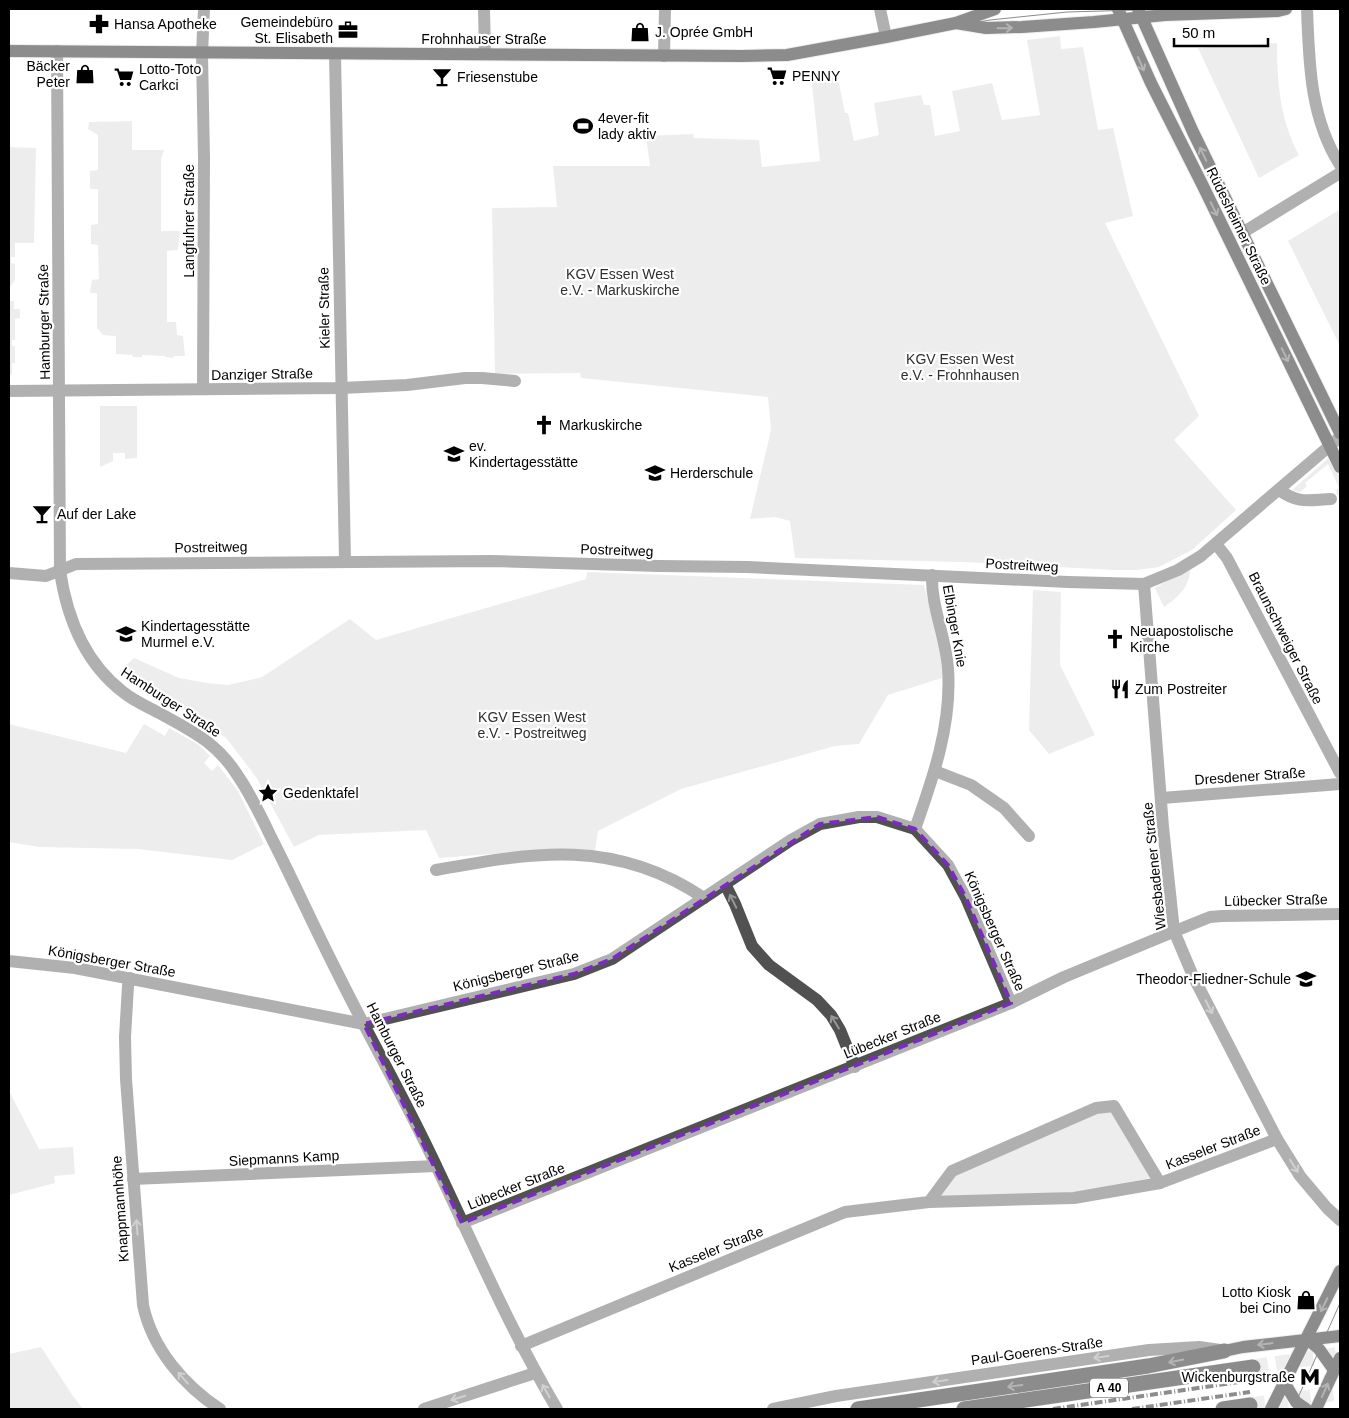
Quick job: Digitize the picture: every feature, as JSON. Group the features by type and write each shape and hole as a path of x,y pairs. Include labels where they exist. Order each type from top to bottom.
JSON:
{"highway":[{"path":"858,1409 1148,1366 1224,1351"},
{"name":"A 40","path":"964,1409 1253,1366"},
{"path":"1223,1409 1250,1405"}],"main road":[{"name":"Frohnhauser Straße","path":"9,51 202,54 787,55 956,23 992,9"},
{"name":"Frohnhauser Straße","path":"956,23 986,28 1022,27 1120,14 1166,15 1278,11 1286,9"},
{"name":"Rüdesheimer Straße","path":"1140,13 1193,132 1340,433"},
{"name":"Rüdesheimer Straße","path":"1120,14 1151,84 1335,441 1340,467"},
{"path":"1271,1409 1340,1271"},
{"name":"Paul-Goerens-Straße","path":"1224,1351 1340,1336"},
{"path":"1307,1339 1319,1349 1334,1370"},
{"path":"1316,1409 1340,1358"},
{"path":"1284,1382 1296,1402 1306,1409"}],"street":[{"name":"Langfuhrer Straße","path":"203,389 204,158 202,54 204,9"},
{"path":"484,9 485,54"},
{"path":"664,56 665,9"},
{"path":"880,9 886,37"},
{"path":"1307,9 1308,54 1313,95 1320,126 1340,165"},
{"name":"Hamburger Straße","path":"58,52 60,571 63,596 68,614 82,645 106,678 124,693 202,736 230,763 250,795 337,973 436,1166 535,1373"},
{"name":"Kieler Straße","path":"335,54 345,561"},
{"path":"1242,232 1340,173"},
{"name":"Danziger Straße","path":"9,391 341,388 407,385 465,378 514,382"},
{"name":"Postreitweg","path":"9,573 46,576 76,564 492,561 748,567 1144,584 1178,570 1216,544 1335,441"},
{"path":"1279,490 1300,501 1331,499"},
{"name":"Braunschweiger Straße","path":"1216,544 1227,558 1340,773"},
{"name":"Elbinger Knie","path":"916,829 936,771 942,742 949,686 946,650 931,591 932,575"},
{"name":"Wiesbadener Straße","path":"1144,584 1163,827 1174,931 1193,976 1277,1140 1300,1176 1326,1208 1340,1220"},
{"path":"936,771 978,789 1004,808 1029,836"},
{"name":"Dresdener Straße","path":"1162,798 1340,784"},
{"name":"Königsberger Straße","path":"9,961 75,968 364,1024 574,974 612,959 790,840 820,824 860,817 877,817 916,829 948,865 966,898 1011,1003"},
{"path":"436,870 506,857 572,854 612,859 648,869 676,880 704,898"},
{"path":"724,884 735,904 752,946 770,965 817,1000 831,1015 840,1030 855,1067"},
{"name":"Lübecker Straße","path":"462,1223 855,1067 1011,1003 1064,977 1210,917 1340,914"},
{"name":"Knappmannhöhe","path":"130,978 125,1058 141,1291 146,1320 160,1346 180,1375 193,1390 220,1409"},
{"name":"Kasseler Straße","path":"928,1202 952,1171 1096,1108 1114,1106 1160,1183"},
{"name":"Kasseler Straße","path":"521,1346 845,1212 928,1202 1074,1198 1160,1183 1277,1140"},
{"name":"Siepmanns Kamp","path":"133,1180 436,1166"},
{"name":"Paul-Goerens-Straße","path":"773,1409 836,1396 1149,1350 1199,1347 1224,1351"},
{"path":"424,1409 535,1373 557,1409"}],"highlighted area":[{"path":"877,817 915,829 948,865 966,898 1011,1003 462,1223 364,1024 574,974 612,959 820,824"}],"green space":[{"name":"KGV Essen West e.V. - Frohnhausen","path":"1060,36 1061,49 1083,47 1098,130 1113,128 1133,216 1105,223 1199,416 1174,440 1236,510 1192,550 1159,567 1137,570 962,562 795,558 790,521 775,517 750,519 771,430 768,397 581,378 580,373 495,374 492,208 557,207 553,166 650,166 646,136 693,134 694,138 759,140 762,167 820,161 811,74 836,69 845,113 848,113 854,141 879,135 874,103 921,95 924,105 930,105 935,136 960,131 952,91 992,83 1002,120 1040,115 1027,40"},
{"path":"1277,43 1281,100 1288,128 1299,155 1259,178 1198,48"},
{"path":"132,121 132,150 164,150 161,160 161,231 180,231 178,250 167,251 167,322 176,322 177,335 183,336 185,356 174,356 173,358 142,355 142,357 133,357 132,355 116,354 116,336 103,335 97,328 97,293 90,293 92,280 99,279 98,245 91,244 91,225 98,224 98,189 90,189 90,171 98,170 98,135 88,129 89,122"},
{"path":"9,147 36,148 34,243 15,243 15,257 11,257 11,263 15,264 15,280 11,286 9,286"},
{"path":"1339,210 1340,213 1340,346 1288,241"},
{"path":"9,301 14,301 14,309 20,309 20,318 15,319 15,340 12,340 12,346 15,346 15,363 12,363 12,374 9,375"},
{"path":"100,406 137,406 137,458 125,459 125,453 113,453 113,461 100,467"},
{"path":"1332,455 1340,475 1340,494 1337,495 1336,490 1339,488 1328,464 1305,483 1307,486 1300,492 1292,490"},
{"path":"1190,570 1185,587 1178,596 1164,607 1155,588 1180,573"},
{"name":"KGV Essen West e.V. - Postreitweg","path":"587,572 924,585 941,649 942,678 888,695 859,744 835,746 681,789 598,831 595,851 517,852 439,858 426,830 319,835 294,847 256,777 226,738 198,718 118,673 134,658 179,678 228,685 262,677 350,619 376,640 586,579"},
{"path":"1033,590 1061,592 1060,665 1095,735 1049,754 1029,730"},
{"path":"9,724 126,753 144,724 165,736 169,728 199,745 210,756 204,763 212,771 218,765 238,791 264,844 232,860 137,849 39,847 9,842"},
{"path":"9,1091 39,1149 73,1147 75,1174 54,1176 55,1183 9,1195"},
{"path":"1095,1111 1113,1112 1150,1178 1073,1194 940,1197 955,1176"},
{"path":"41,1347 83,1409 9,1409 9,1354"}],"tunnel":[{"path":"1253,1367 1340,1354"},
{"path":"1250,1405 1340,1393"}],"tram line":[{"path":"9,55 787,58 990,20 1067,12 1174,9"},
{"path":"1293,1409 1340,1303"}],"railway":[{"path":"1053,1409 1253,1380"},
{"path":"1132,1409 1250,1392"}],"place":[{"name":"Hansa Apotheke","path":"99,24"},
{"name":"Gemeindebüro St. Elisabeth","path":"348,30"},
{"name":"J. Oprée GmbH","path":"640,32"},
{"name":"Bäcker Peter","path":"85,74"},
{"name":"PENNY","path":"777,76"},
{"name":"Lotto-Toto Carkci","path":"124,77"},
{"name":"Friesenstube","path":"442,77"},
{"name":"4ever-fit lady aktiv","path":"583,126"},
{"name":"Markuskirche","path":"544,425"},
{"name":"ev. Kindertagesstätte","path":"454,454"},
{"name":"Herderschule","path":"655,473"},
{"name":"Auf der Lake","path":"42,514"},
{"name":"Kindertagesstätte Murmel e.V.","path":"126,634"},
{"name":"Neuapostolische Kirche","path":"1115,639"},
{"name":"Zum Postreiter","path":"1120,689"},
{"name":"Gedenktafel","path":"268,793"},
{"name":"Theodor-Fliedner-Schule","path":"1306,979"},
{"name":"Lotto Kiosk bei Cino","path":"1306,1300"},
{"name":"Wickenburgstraße","path":"1310,1377"}],"park label":[{"name":"KGV Essen West e.V. - Markuskirche","path":"620,282"}]}
